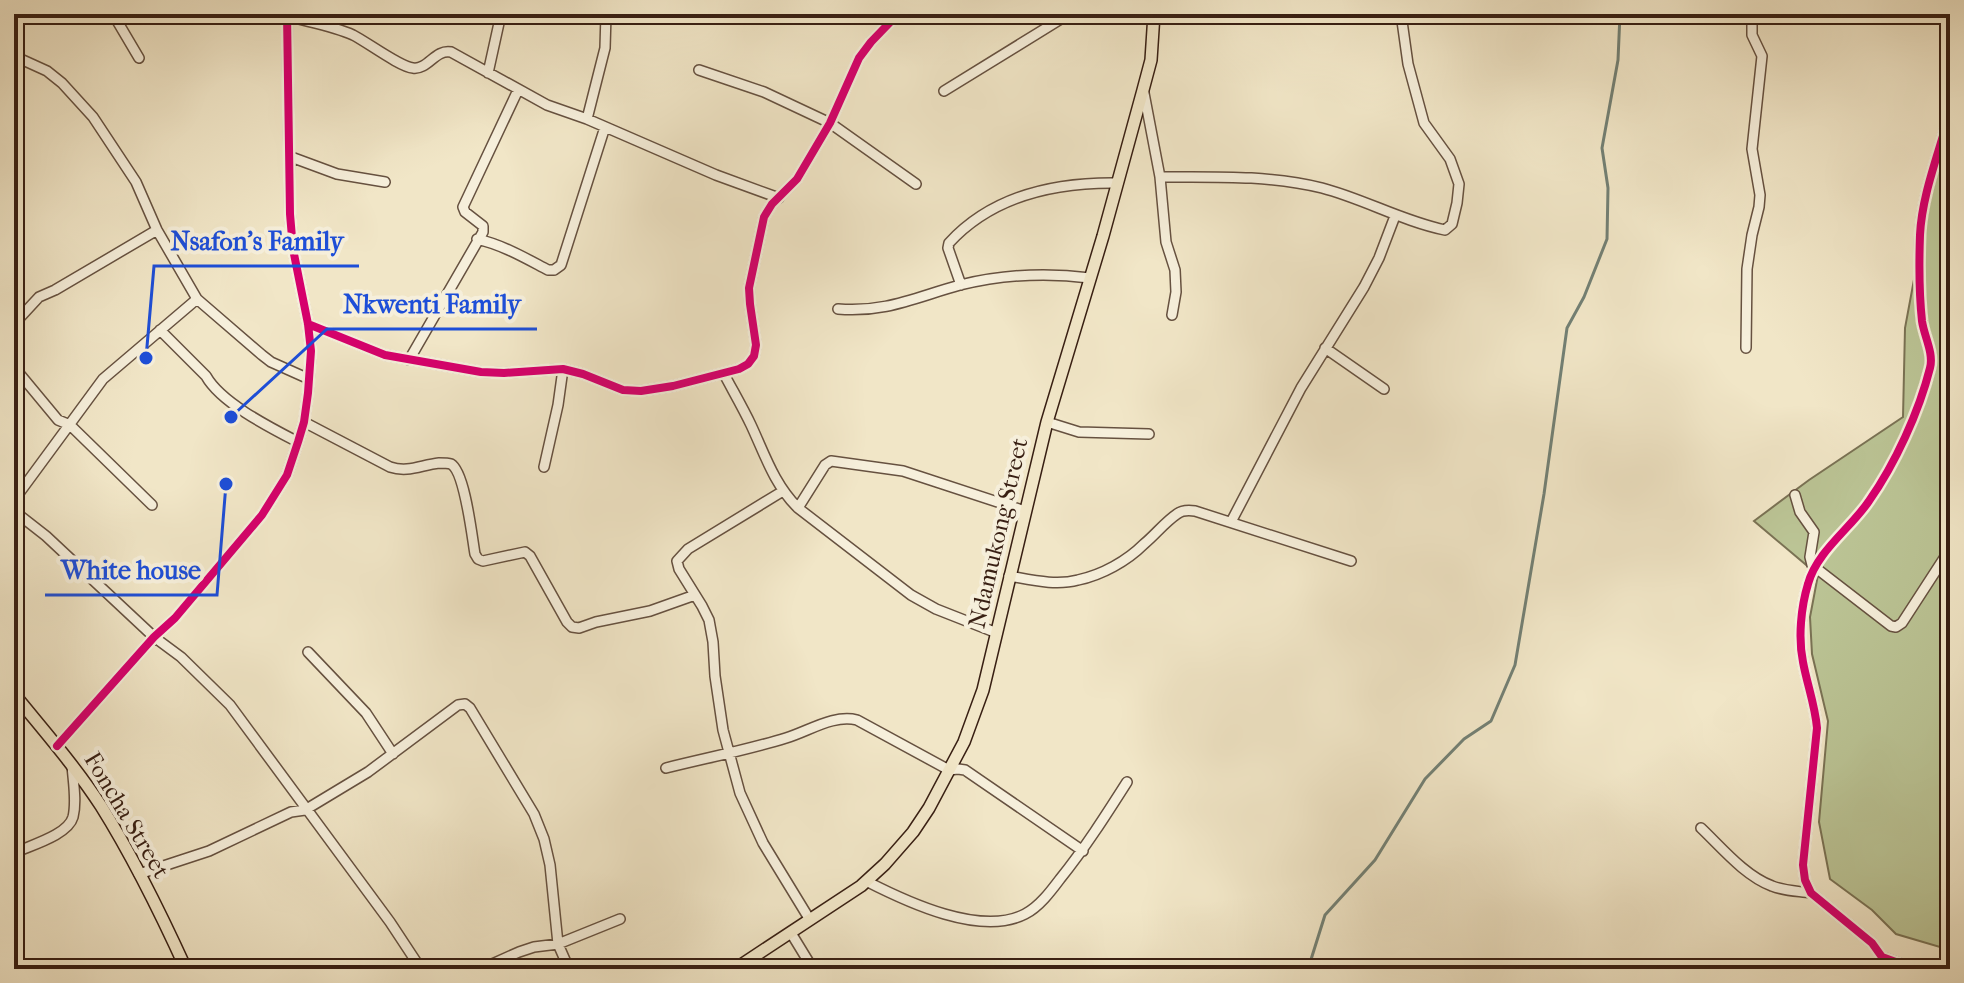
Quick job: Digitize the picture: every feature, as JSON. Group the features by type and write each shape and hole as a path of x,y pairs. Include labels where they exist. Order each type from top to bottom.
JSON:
{"main road":[{"name":"Ndamukong Street","path":"735,969 866,881 898,851 929,808 964,742 983,690 1047,422 1151,60 1154,14"},
{"name":"Foncha Street","path":"14,694 72,765 102,808 186,969"}],"street":[{"path":"113,14 139,58"},
{"path":"488,73 501,14"},
{"path":"587,119 602,68 606,14"},
{"path":"308,324 385,355 492,372 563,369 623,390 641,391 673,386 724,374 748,364 754,356 756,345 749,288 764,217 772,204 797,179 830,123 859,58 898,14"},
{"path":"944,91 1069,14"},
{"path":"1160,177 1231,177 1302,184 1342,194 1395,216 1445,230 1452,224 1459,184 1450,159 1424,123 1408,64 1401,14"},
{"path":"1746,348 1747,269 1760,195 1752,149 1762,56 1752,35 1752,14"},
{"path":"57,746 154,637 175,618 262,515 287,475 298,442 304,422 311,351 290,214 287,15 349,33 409,68 421,67 445,51 451,52 547,105 779,198"},
{"path":"14,56 47,71 93,117 136,182 157,230 197,299 271,362 309,379"},
{"path":"699,70 764,92 830,123 916,184"},
{"path":"409,360 483,232 483,226 463,207 518,90"},
{"path":"1143,90 1160,177 1166,242 1175,270 1172,315"},
{"path":"1915,969 1882,957 1872,943 1811,893 1805,880 1803,865 1817,728 1802,660 1801,630 1808,581 1815,567 1861,513 1878,487 1912,425 1930,369 1931,355 1922,322 1920,233 1950,111"},
{"path":"477,239 495,243 548,270 561,265 605,127"},
{"path":"291,157 337,174 385,182"},
{"path":"961,285 949,243 985,213 1051,187 1118,183"},
{"path":"1231,522 1294,399 1373,270 1395,216"},
{"path":"14,324 39,297 157,230"},
{"path":"838,309 855,311 890,307 961,285 1009,275 1035,273 1090,278"},
{"path":"14,500 103,379 197,299"},
{"path":"160,330 232,403 264,425 298,442"},
{"path":"1325,348 1384,389"},
{"path":"14,367 58,420 70,425 152,505"},
{"path":"544,467 563,369"},
{"path":"724,374 764,458 783,491 798,508 911,595 936,609 997,633"},
{"path":"304,422 399,470 449,463 454,467 464,493 478,559 483,561 525,552 572,627 650,611 695,595"},
{"path":"1047,422 1079,432 1149,434"},
{"path":"798,508 825,465 831,461 903,471 1025,511"},
{"path":"783,491 681,555 677,561 709,620 723,730 740,793 763,843 810,920"},
{"path":"1795,495 1800,512 1814,532 1811,562 1891,626 1902,623 1950,549"},
{"path":"1009,576 1062,583 1094,576 1141,548 1178,513 1186,510 1351,561"},
{"path":"14,511 46,536 154,637 181,657 230,705 390,922 421,969"},
{"path":"308,652 366,713 393,754"},
{"path":"139,874 209,851 291,812 305,810 368,772 458,705 465,704 534,814 544,839 550,865 558,944 569,969"},
{"path":"666,768 786,738 848,717 949,770 965,770 1083,851"},
{"path":"14,853 69,825 74,809 72,765"},
{"path":"866,881 897,897 960,919 974,922 1024,915 1035,907 1083,851 1127,782"},
{"path":"1701,828 1761,881 1788,890 1811,893"},
{"path":"481,969 519,952 558,944 620,919"},
{"path":"791,933 813,969"},
{"path":"1874,969 1882,957"}],"green space":[{"path":"1950,116 1950,950 1896,934 1872,910 1830,879 1819,822 1828,721 1812,654 1810,617 1818,575 1754,521 1903,417 1905,328 1939,145"}],"waterway":[{"path":"1308,969 1325,915 1375,860 1425,779 1464,739 1491,721 1515,665 1544,494 1567,328 1584,297 1607,239 1608,188 1602,148 1618,60 1620,14"}],"cycle path":[{"path":"57,746 154,637 175,618 262,515 287,475 298,442 304,422 311,351 290,214 287,14"},
{"path":"308,324 385,355 481,372 563,369 623,390 641,391 673,386 739,369 754,356 756,345 749,288 764,217 772,204 797,179 830,123 859,58 898,14"},
{"path":"1915,969 1882,957 1872,943 1811,893 1805,880 1803,865 1817,728 1801,653 1801,633 1812,572 1862,511 1888,471 1905,437 1930,368 1931,356 1921,310 1921,219 1950,111"}],"place":[{"name":"Nsafon's Family","path":"146,358"},
{"name":"Nkwenti Family","path":"231,417"},
{"name":"White house","path":"226,484"}]}
